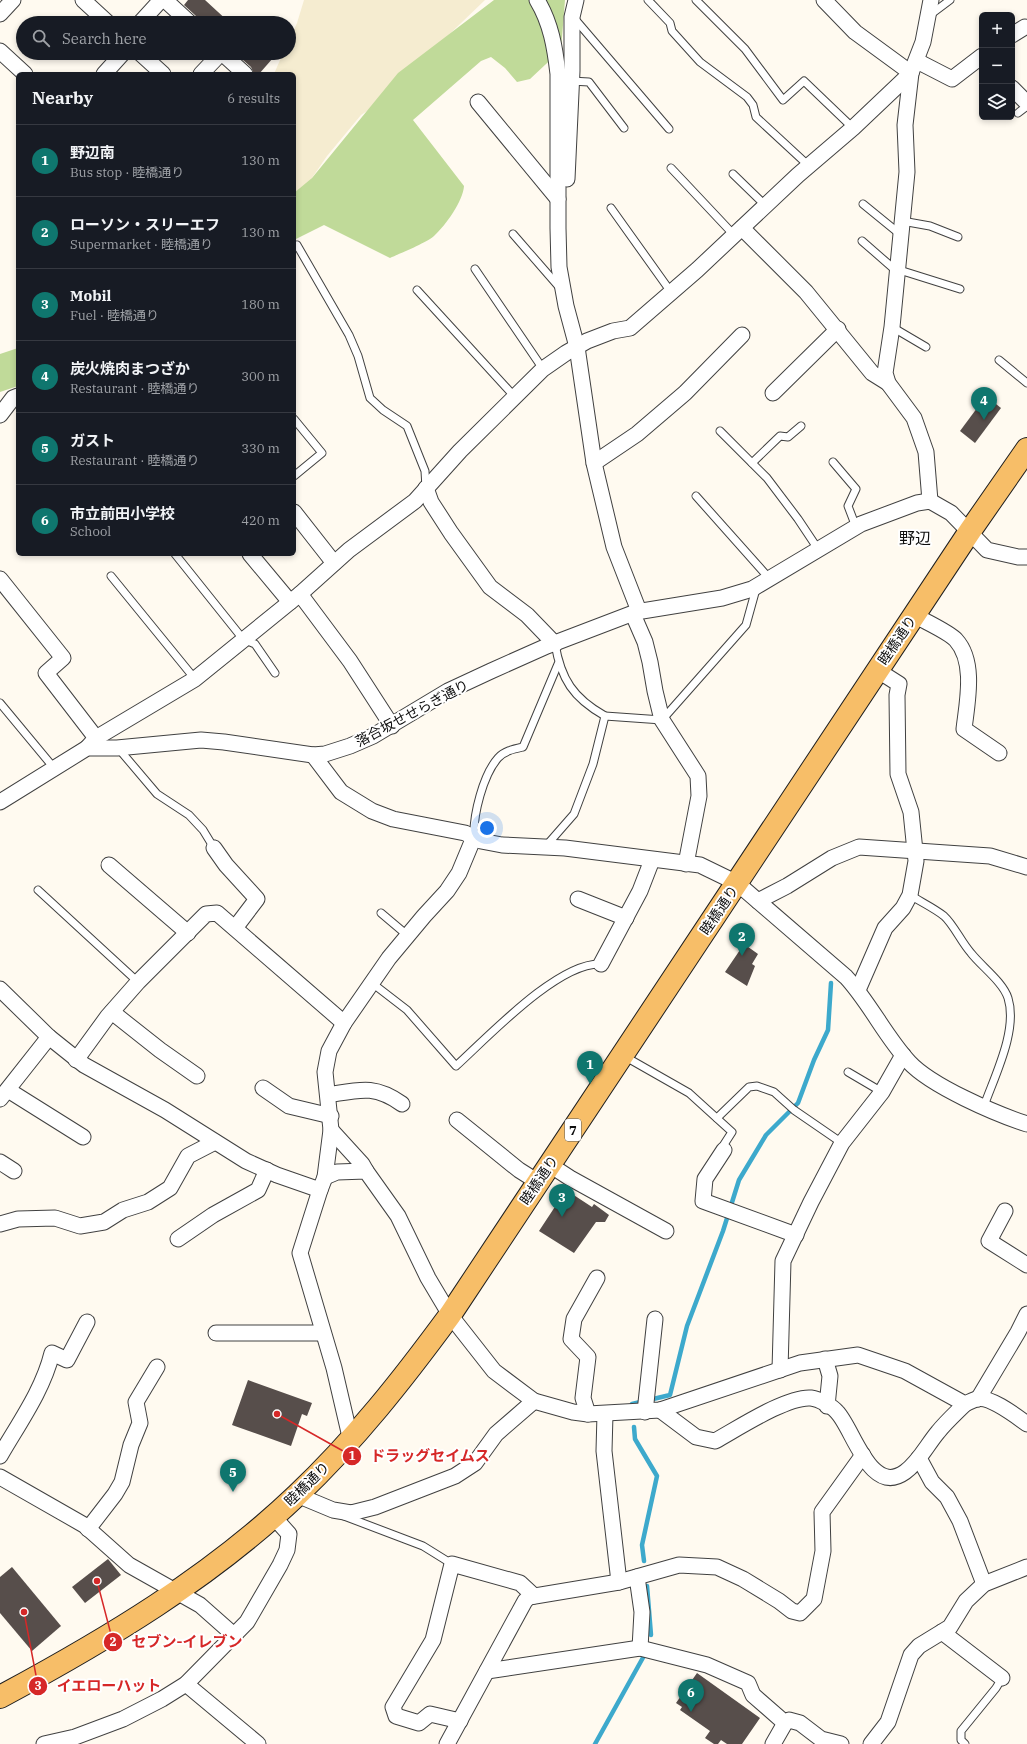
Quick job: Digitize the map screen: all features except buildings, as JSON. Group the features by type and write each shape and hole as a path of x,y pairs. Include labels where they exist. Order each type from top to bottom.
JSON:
{"main road":[{"name":"睦橋通り","path":"0,1697 122,1628 178,1592 225,1556 297,1495 351,1440 400,1383 450,1315 914,614 1027,449"}],"street":[{"path":"0,14 13,0"},
{"path":"83,0 100,16"},
{"path":"146,16 161,0"},
{"path":"165,0 182,16"},
{"path":"537,0 548,22 557,68 559,267 577,347 594,463 614,547 636,606 635,618 649,656 655,692 662,720 698,776 699,796 686,864"},
{"path":"559,267 569,149 572,17 576,0"},
{"path":"824,0 856,32 914,67 952,79 979,58"},
{"path":"931,0 923,42 914,67 905,125 907,172 892,327 885,373 888,383 914,418 926,452 930,501 951,513 987,550 1018,557 1027,557"},
{"path":"1015,34 1025,27"},
{"path":"0,51 23,72"},
{"path":"106,72 117,60"},
{"path":"148,60 161,72"},
{"path":"203,72 215,60"},
{"path":"230,60 243,72"},
{"path":"0,802 195,679 295,598 334,563 415,501 514,396 543,369 577,347 612,331 630,328 853,128 914,67"},
{"path":"1015,93 1024,107"},
{"path":"478,102 558,199"},
{"path":"738,232 806,292 838,329 872,373 888,383"},
{"path":"773,393 838,329"},
{"path":"594,463 637,434 685,393 742,336"},
{"path":"0,415 13,398 16,397"},
{"path":"426,488 431,502 447,527 490,587 528,615 555,644"},
{"name":"落合坂せせらぎ通り","path":"92,743 117,748 201,740 313,755 325,754 350,746 392,726 448,691 547,646 636,612 722,598 756,586 856,527 917,503 930,501"},
{"path":"296,515 334,563"},
{"path":"252,556 295,598 350,661 392,726"},
{"path":"0,580 63,658 46,673 72,709 92,743"},
{"path":"914,614 956,640 965,655 969,684 964,729 999,753"},
{"path":"858,990 885,928 903,908 910,895 916,861 911,812 898,774 897,695 899,684 877,670"},
{"path":"313,755 341,792 372,811 393,819 465,833 474,838 502,845 546,847 700,865 737,883 846,977 858,990 903,1055 920,1073 984,1106 1027,1124"},
{"path":"351,1440 300,1253 322,1184 331,1123 325,1072 326,1062 329,1051 344,1023 372,983 407,935 447,891 459,873 474,838"},
{"path":"758,901 787,886 832,858 859,847 990,856 1027,867"},
{"path":"214,848 226,865 257,899 235,928"},
{"path":"601,964 640,891 652,860"},
{"path":"109,865 188,933"},
{"path":"578,899 626,918"},
{"path":"76,1060 112,1012 138,982 206,914 217,913 344,1023"},
{"path":"0,989 49,1037 76,1060 165,1110 246,1161 267,1170 322,1184"},
{"path":"112,1012 160,1050 197,1076"},
{"path":"49,1037 4,1094 83,1137"},
{"path":"780,1370 784,1261 842,1143 882,1092 903,1055"},
{"path":"263,1088 290,1106 331,1123 398,1216 428,1278 450,1315 494,1371 534,1401 555,1408 588,1414 605,1414 649,1406 780,1370 800,1363 825,1358 858,1356 906,1371 972,1401 986,1400 1004,1408 1027,1424"},
{"path":"328,1095 363,1090 379,1091 389,1095 402,1104"},
{"path":"457,1120 519,1170 538,1182"},
{"path":"0,1224 18,1219 54,1218 80,1226 104,1222 123,1210 148,1202 170,1188 188,1156 215,1142"},
{"path":"724,1150 705,1179 703,1201 796,1235"},
{"path":"0,1162 14,1172"},
{"path":"550,1164 570,1178 666,1231"},
{"path":"178,1239 218,1211 258,1190 267,1170"},
{"path":"322,1184 338,1172 366,1171"},
{"path":"1005,1211 989,1241 1027,1265"},
{"path":"588,1414 583,1398 588,1357 571,1339 574,1319 597,1278"},
{"path":"649,1406 696,1437 715,1441 788,1402 812,1398 838,1412 869,1467 889,1476 898,1476 906,1472 919,1458 938,1432 972,1401 1018,1332 1027,1314"},
{"path":"649,1406 655,1319"},
{"path":"0,1456 37,1392 46,1372 52,1353 66,1360 87,1322"},
{"path":"216,1333 323,1333"},
{"path":"825,1358 830,1376 828,1406"},
{"path":"88,1528 115,1494 122,1482 131,1445 140,1423 136,1402 157,1367"},
{"path":"297,1495 333,1510 351,1513 375,1507 455,1476 475,1463 496,1434 534,1401"},
{"path":"605,1414 604,1451 619,1582"},
{"path":"447,1744 525,1601 534,1596 619,1582 679,1566 717,1567 773,1597 792,1611 800,1613 814,1599 823,1551 822,1512 863,1456"},
{"path":"919,1458 932,1482 946,1497 960,1521 984,1584"},
{"path":"0,1477 88,1528 129,1565 200,1605 235,1636"},
{"path":"48,1744 76,1737 123,1719 162,1699 186,1684 235,1636 247,1622 287,1550 289,1534 273,1516"},
{"path":"460,1721 430,1714 419,1723 396,1716 393,1707 432,1640 452,1564 520,1583 534,1596"},
{"path":"871,1744 888,1722 911,1655 918,1646 950,1627 966,1601 984,1584 1027,1567"},
{"path":"637,1577 642,1612 640,1648"},
{"path":"942,1632 1002,1678"},
{"path":"488,1671 640,1648 707,1665 748,1683 753,1696 785,1723"},
{"path":"186,1684 258,1744"},
{"path":"773,1744 785,1723 789,1720 800,1723 821,1739 841,1744"}],"lane":[{"path":"648,0 670,23 672,31 700,62 747,96 753,105 756,116 809,166"},
{"path":"696,0 744,49 784,100 804,81 853,128"},
{"path":"927,17 950,0"},
{"path":"572,17 669,129"},
{"path":"571,81 589,82 624,128"},
{"path":"671,168 738,232"},
{"path":"734,174 766,206"},
{"path":"863,204 901,228 930,226 958,237"},
{"path":"611,208 671,292"},
{"path":"513,234 564,292"},
{"path":"862,241 897,270 960,289"},
{"path":"296,247 297,246 349,335 358,356 370,398 383,410 407,426 425,471 426,488"},
{"path":"475,269 543,369"},
{"path":"417,290 514,396"},
{"path":"892,327 926,347"},
{"path":"999,360 1027,383"},
{"path":"296,422 322,454 296,474"},
{"path":"752,463 780,436 788,437 802,426"},
{"path":"720,431 752,463 780,496 818,549"},
{"path":"833,462 856,490 848,506 856,527"},
{"path":"696,496 769,578"},
{"path":"177,556 243,639 255,644 275,673"},
{"path":"111,576 195,679"},
{"path":"555,644 558,664 571,690 591,708 605,716 662,720 746,625 756,586"},
{"path":"474,838 474,826 485,779 498,758 508,751 523,747 558,664"},
{"path":"0,704 54,768"},
{"path":"546,847 574,814 593,764 605,716"},
{"path":"117,748 157,794 189,815 203,830 214,848"},
{"path":"38,890 138,982"},
{"path":"910,895 944,916 963,945 991,975 1007,996 1011,1017 1010,1026 1002,1056 984,1106"},
{"path":"381,913 407,935"},
{"path":"372,983 407,1010 456,1066 525,1002 551,982 590,964 601,964"},
{"path":"622,1056 689,1093 732,1132 723,1146 724,1150"},
{"path":"848,1072 882,1092"},
{"path":"715,1117 749,1087 758,1086 774,1092 792,1108 842,1143"},
{"path":"333,1510 350,1520 423,1546 452,1564"},
{"path":"965,1744 961,1740 961,1731 996,1688 1002,1678"}],"shaded area":[{"path":"304,0 485,0 410,72 388,97 361,115 327,156 305,188 296,195 296,72 275,72 280,60 296,60 297,23"}],"green space":[{"path":"494,0 565,0 561,50 530,79 517,82 505,68 491,57 481,61 413,120 464,186 461,199 457,206 444,226 434,236 413,248 390,258 324,225 296,239 296,191 312,178 398,73"},
{"path":"16,349 16,387 0,392 0,354"}],"waterway":[{"path":"632,1404 670,1395 687,1326 723,1231 739,1180 766,1135 798,1103 814,1060 828,1030 831,983"},
{"path":"634,1427 635,1439 657,1476 642,1545 644,1561"},
{"path":"647,1586 651,1635"},
{"path":"595,1744 645,1654"}],"place":[{"name":"炭火焼肉まつざか","path":"984,420"},
{"name":"ローソン・スリーエフ","path":"742,956"},
{"name":"野辺南","path":"590,1084"},
{"name":"Mobil","path":"562,1217"},
{"name":"ドラッグセイムス","path":"277,1414"},
{"name":"ガスト","path":"233,1492"},
{"name":"セブン-イレブン","path":"97,1581"},
{"name":"イエローハット","path":"24,1612"},
{"name":"市立前田小学校","path":"691,1712"}],"district":[{"name":"野辺","path":"915,538"}]}
